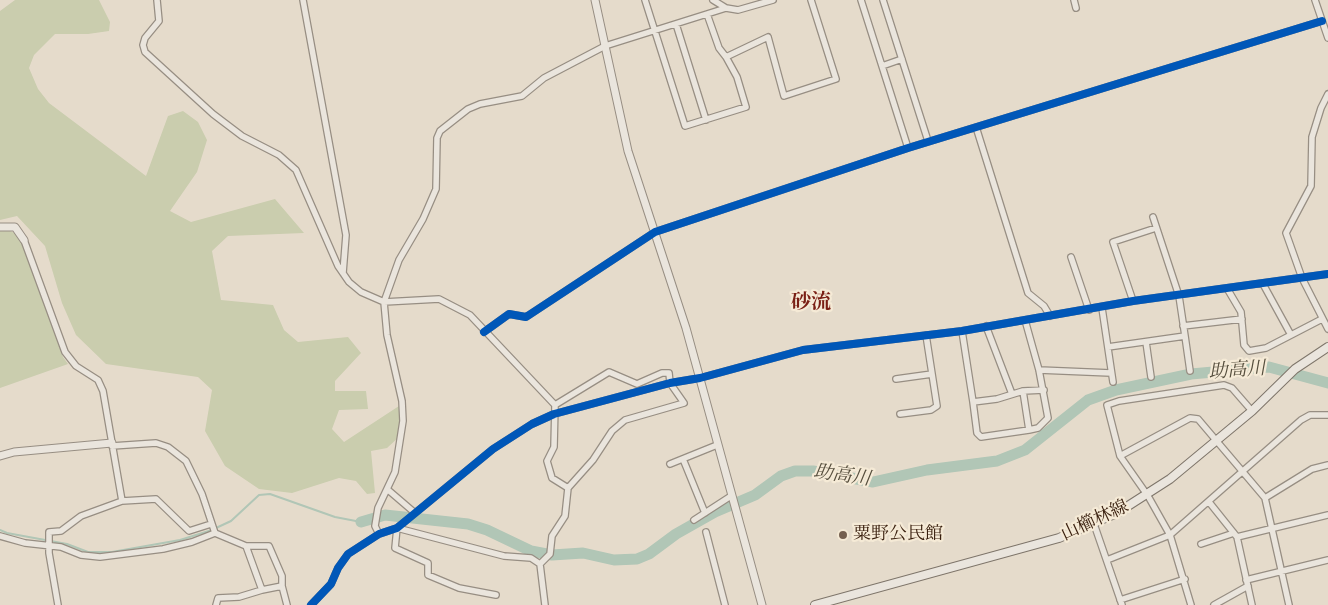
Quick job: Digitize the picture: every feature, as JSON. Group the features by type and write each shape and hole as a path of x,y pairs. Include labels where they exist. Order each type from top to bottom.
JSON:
{"main road":[{"name":"山櫛林線","path":"815,605 1059,538 1094,524 1148,496 1252,411 1295,369 1327,349"}],"street":[{"path":"157,0 159,20 145,38 142,45 145,52 213,114 242,136 279,155 296,170 303,182 324,239 343,273 361,292 384,302 438,299 470,315 554,405 554,447 547,461 552,478 568,488"},
{"path":"303,0 346,235 343,273"},
{"path":"595,0 628,151 686,328 762,605"},
{"path":"645,0 685,126 746,107 737,77 720,48 708,14"},
{"path":"713,0 726,8 738,10 773,0"},
{"path":"724,0 726,8"},
{"path":"726,57 768,37 784,96 836,79 811,0"},
{"path":"860,0 908,148"},
{"path":"883,0 928,141"},
{"path":"1074,0 1076,8"},
{"path":"1315,0 1328,38"},
{"path":"379,534 376,526 378,508 395,472 403,422 402,401 387,335 384,302 399,260 423,218 436,189 437,138 440,131 468,110 480,104 522,96 544,78 605,46 726,8"},
{"path":"484,332 509,314 526,317 654,232 928,141 1322,21"},
{"path":"676,24 706,120"},
{"path":"882,66 902,59"},
{"path":"1328,94 1318,115 1312,137 1311,186 1286,233 1302,278 1328,329"},
{"path":"976,126 1028,292 1044,306 1050,316"},
{"path":"1153,217 1179,296 1190,371"},
{"path":"0,227 15,227 24,240 65,352 71,362 93,376 101,386 122,501"},
{"path":"1133,301 1113,242 1156,228"},
{"path":"1071,257 1089,310"},
{"path":"311,605 331,584 338,568 348,554 379,534 397,528 493,450 532,424 554,414 803,350 962,331 1102,308 1133,301 1228,290 1328,274"},
{"path":"1262,284 1291,335"},
{"path":"1228,290 1241,312 1244,345 1249,351 1266,348 1322,319"},
{"path":"1102,308 1112,382"},
{"path":"1183,326 1242,319"},
{"path":"962,331 977,433 981,437 1029,430 1038,428 1048,418 1044,390 1026,320"},
{"path":"986,326 1012,394"},
{"path":"900,414 931,410 937,406 926,335"},
{"path":"1108,347 1185,336"},
{"path":"1146,342 1151,377"},
{"path":"1039,370 1111,373"},
{"path":"540,564 550,554 552,536 565,516 568,488 593,460 612,431 625,420 684,403 670,383 668,373 666,372 637,384 609,372 554,405"},
{"path":"896,379 932,374"},
{"path":"1191,605 1185,579 1170,535 1148,496 1120,456 1107,405 1119,401 1224,385 1232,388 1252,411"},
{"path":"973,402 997,399 1022,391 1044,390"},
{"path":"1022,391 1029,430"},
{"path":"1107,560 1170,535 1301,420 1310,415 1328,415"},
{"path":"1120,456 1190,418 1198,419 1265,498 1289,605"},
{"path":"0,456 14,452 112,444 156,443 168,447 186,461 202,494 215,534"},
{"path":"670,464 717,446"},
{"path":"683,459 705,513"},
{"path":"1265,498 1312,469 1328,465"},
{"path":"387,489 415,514"},
{"path":"694,520 732,497"},
{"path":"58,605 49,547 49,532 61,530 81,516 122,501 156,499 189,531 211,524"},
{"path":"1209,502 1236,535 1252,605"},
{"path":"1201,544 1328,515"},
{"path":"1094,524 1121,602 1185,579"},
{"path":"397,528 504,556 531,558 540,564 545,605"},
{"path":"397,528 395,548 428,563 428,575 459,588 496,595"},
{"path":"706,532 725,605"},
{"path":"0,536 49,547 61,547 81,555 100,557 118,556 183,544 215,534 246,546 269,546 282,576 282,586 287,605"},
{"path":"246,546 262,590"},
{"path":"1214,605 1247,583 1281,570 1328,560"},
{"path":"216,605 218,598 239,597 282,586"}],"green space":[{"path":"15,0 99,0 110,22 109,31 88,34 55,34 34,55 29,68 38,89 49,103 146,176 168,116 183,111 198,122 207,140 197,172 170,211 191,222 275,199 304,233 228,236 212,251 221,300 273,305 284,330 298,342 348,337 361,353 335,381 335,391 366,391 368,409 339,410 332,429 344,442 399,406 399,437 387,448 371,451 375,493 367,494 356,481 339,478 292,493 259,489 225,466 205,431 212,390 198,377 106,364 76,335 62,303 45,246 17,216 0,220 0,11"},
{"path":"5,229 17,234 22,242 63,357 68,364 0,388 0,231"}],"waterway":[{"name":"助高川","path":"361,522 385,515 468,524 487,530 531,551 552,555 583,553 614,560 637,559 649,554 676,534 715,512 755,495 781,476 795,471 813,471 873,482 927,470 997,461 1025,450 1088,400 1116,390 1191,374 1269,367 1328,383"},
{"path":"216,528 231,521 259,495 270,494 335,517 361,522"},
{"path":"0,530 7,533 67,544 88,552 112,552 180,540 212,530"}],"cycle path":[{"path":"484,332 509,314 526,317 655,232 908,148 1322,21"},
{"path":"311,605 331,584 338,568 348,554 379,534 397,528 493,449 532,424 554,414 803,350 962,331 1133,301 1328,274"}],"place":[{"name":"粟野公民館","path":"843,535"}],"district":[{"name":"砂流","path":"811,303"}]}
